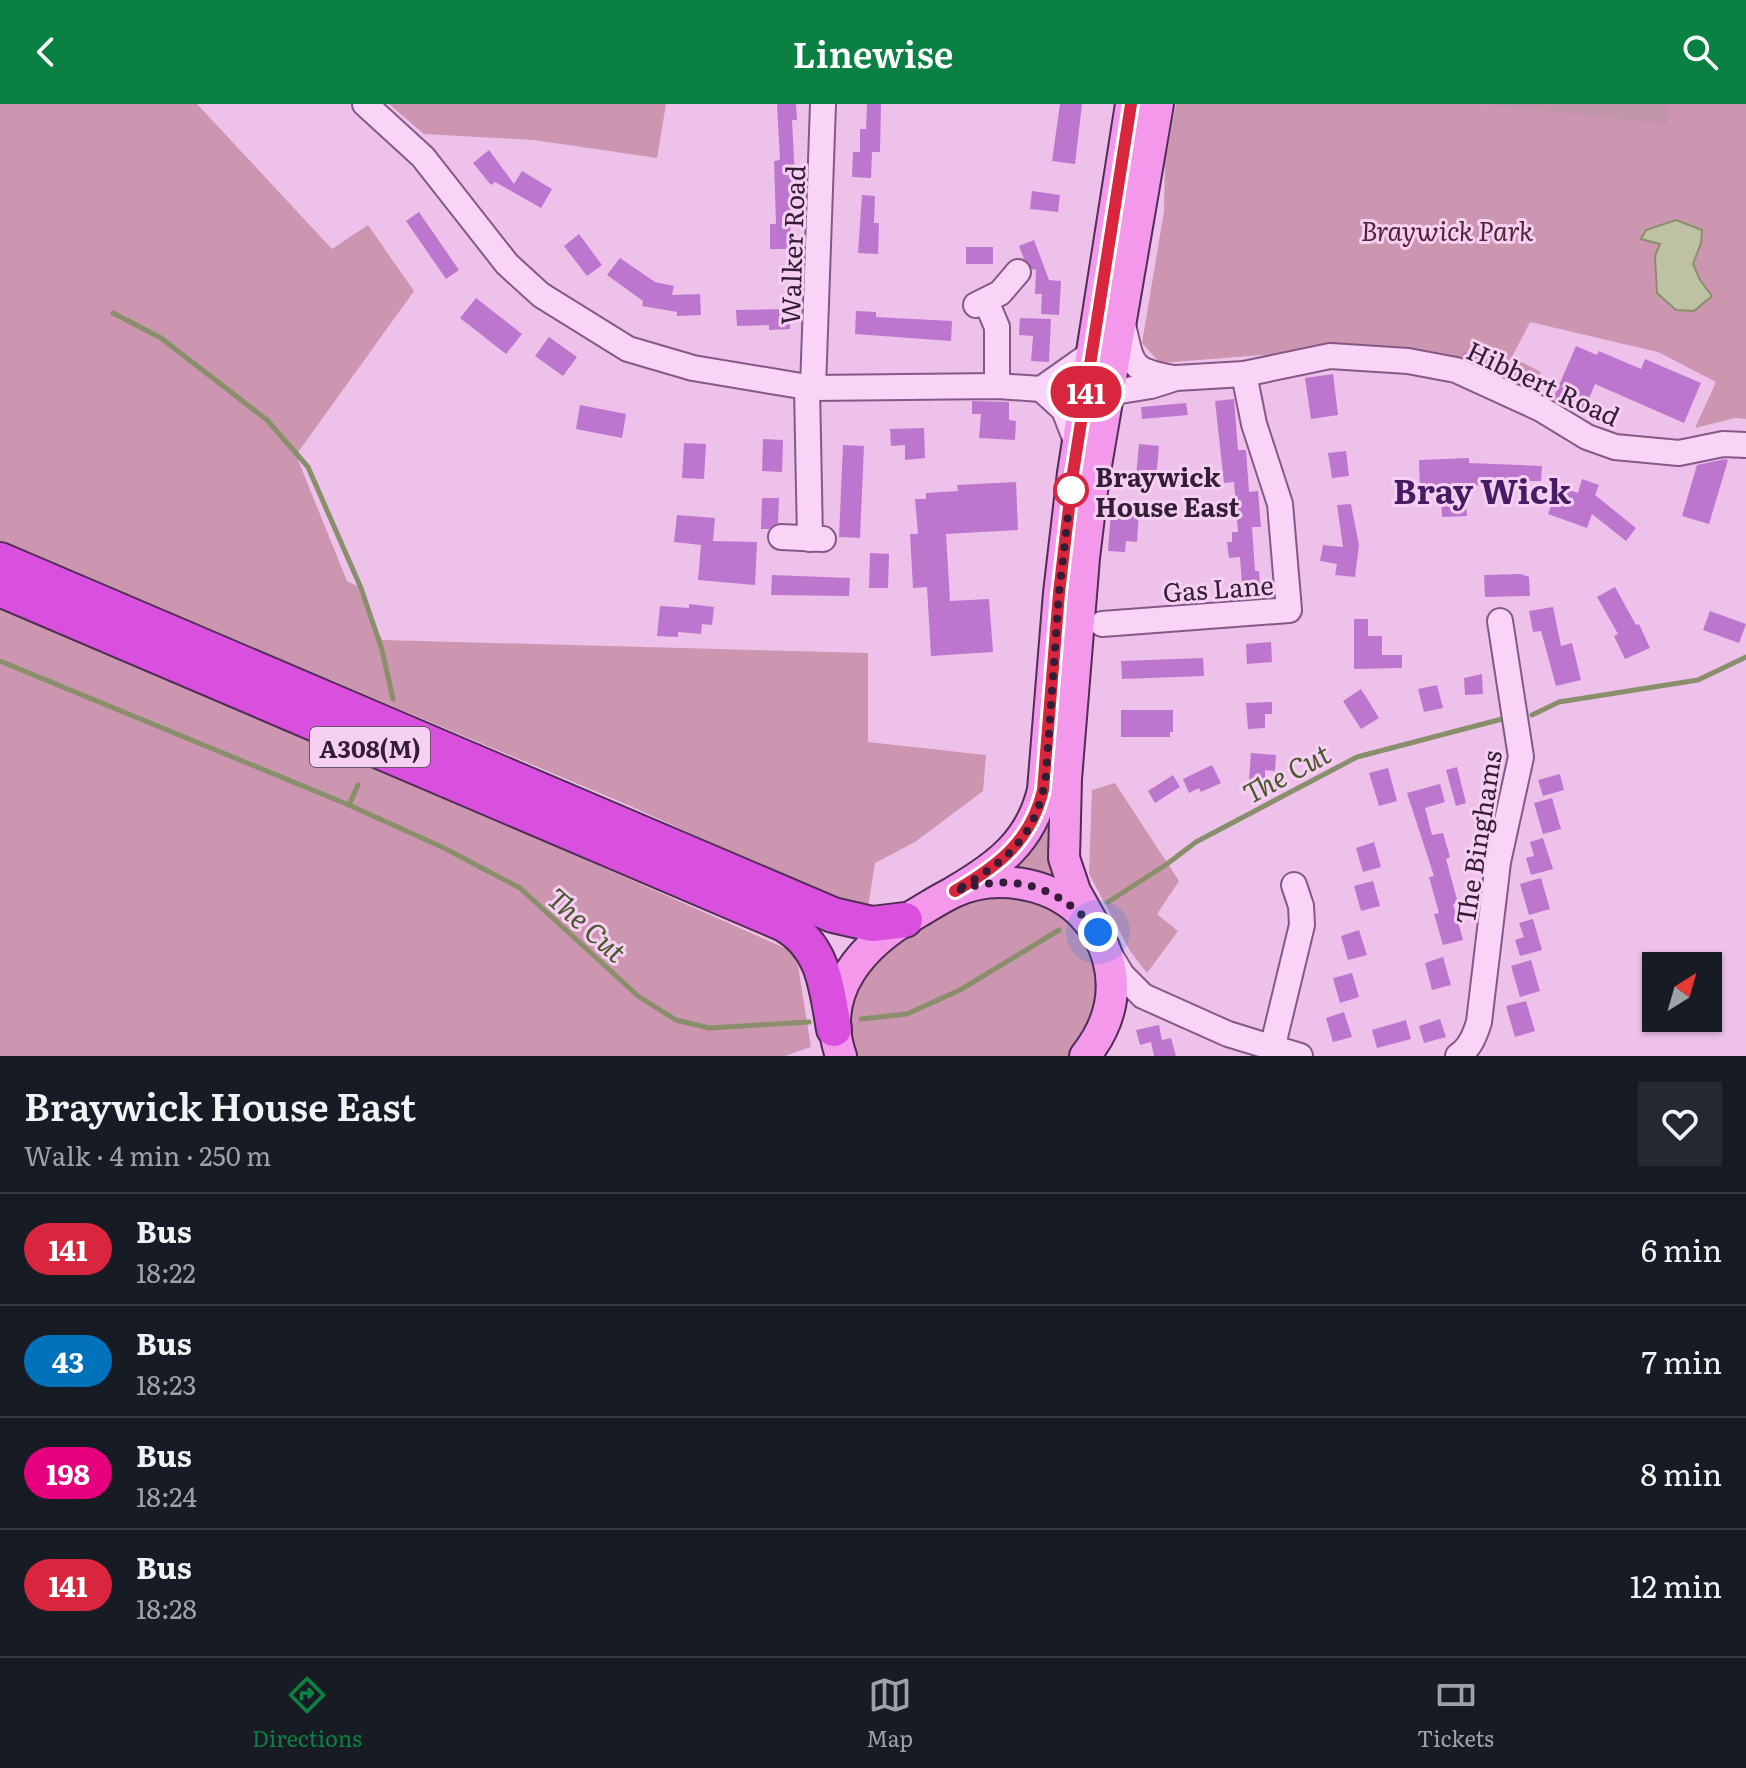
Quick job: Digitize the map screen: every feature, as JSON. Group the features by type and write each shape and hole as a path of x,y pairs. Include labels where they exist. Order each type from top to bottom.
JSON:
{"highway":[{"name":"A308(M)","path":"0,560 833,915 872,924 905,920"},
{"name":"A308(M)","path":"0,589 784,924 800,934 816,956 825,981 837,1044"}],"main road":[{"path":"837,1044 843,988 857,961 878,938 990,870 1015,849 1029,829 1040,804 1046,775 1059,593 1128,104"},
{"path":"1086,1056 1109,1012 1112,981 1100,938 1070,881 1064,858 1063,836 1084,558 1108,393 1158,104"},
{"path":"955,891 1006,883 1037,887 1063,899 1100,938"}],"street":[{"path":"365,104 423,157 507,264 541,295 572,317 628,349 693,368 810,388 997,386 1041,389 1064,410 1078,446"},
{"name":"Walker Road","path":"781,537 817,539 810,388 823,104"},
{"path":"997,386 997,327 981,303 1000,293 1018,272"},
{"name":"Hibbert Road","path":"1121,317 1133,361 1145,373 1176,378 1244,374 1330,356 1408,361 1456,370 1541,409 1587,437 1615,447 1679,453 1723,444 1746,445"},
{"path":"1041,389 1092,353"},
{"name":"Gas Lane","path":"1102,624 1289,610 1280,504 1254,424 1244,374"},
{"name":"Hibbert Road","path":"1108,393 1151,386 1176,378"},
{"name":"The Binghams","path":"1458,1056 1475,1036 1479,1022 1498,862 1521,757 1500,621"},
{"path":"1272,1049 1306,897"},
{"path":"1100,938 1122,975 1143,996 1212,1028 1300,1056"},
{"path":"1103,1027 1121,1007 1143,996"}],"green space":[{"path":"0,104 197,104 332,249 368,225 414,291 296,455 347,581 361,588 382,640 868,653 868,742 986,755 983,791 915,842 875,863 867,914 628,805 0,541"},
{"path":"389,104 666,104 657,158 534,140 424,134"},
{"name":"Braywick Park","path":"1176,104 1480,104 1666,123 1669,104 1746,104 1746,419 1735,418 1695,428 1716,382 1658,352 1530,322 1512,357 1541,372 1529,398 1437,353 1417,350 1350,348 1160,363 1142,343 1164,211 1165,163"},
{"path":"0,608 796,953 811,1047 785,1056 0,1056"},
{"path":"1115,783 1179,881 1157,914 1178,931 1147,973 1130,951 1089,874 1092,790"},
{"path":"1058,785 1062,883 1012,870 1038,842"},
{"path":"1009,889 1066,914 1094,953 1099,1002 1080,1045 1069,1056 853,1056 847,1006 869,960 955,905"}],"shaded area":[{"path":"1480,104 1669,104 1667,124"},
{"path":"1676,220 1702,230 1693,264 1712,296 1694,311 1676,310 1657,293 1655,256 1660,244 1641,239 1646,230"}],"building":[{"path":"777,104 796,104 797,120 792,120 795,179 794,214 790,214 791,249 770,249 770,224 776,224 774,161 780,160"},
{"path":"867,104 881,104 880,152 872,152 871,178 852,177 853,152 860,152 860,129 866,129"},
{"path":"1060,104 1082,104 1075,164 1052,161"},
{"path":"489,150 514,184 522,171 552,189 541,208 495,182 491,185 473,163"},
{"path":"1032,191 1060,195 1058,212 1030,209"},
{"path":"862,195 875,196 874,223 879,223 878,254 858,253"},
{"path":"419,212 459,270 446,279 406,221"},
{"path":"579,234 602,265 587,276 564,246"},
{"path":"1034,240 1049,280 1061,281 1059,315 1041,314 1042,294 1035,294 1036,269 1033,270 1024,259 1019,246"},
{"path":"966,247 993,247 993,264 966,264"},
{"path":"620,258 655,282 674,286 672,295 700,294 701,315 677,316 677,312 642,306 643,301 607,275"},
{"path":"476,298 522,334 506,354 460,318"},
{"path":"790,309 790,329 769,330 769,325 737,326 736,310"},
{"path":"856,311 876,312 876,317 952,321 951,341 855,334"},
{"path":"1020,318 1051,319 1049,362 1031,361 1033,336 1019,335"},
{"path":"549,337 577,357 563,376 535,356"},
{"path":"1477,341 1490,347 1484,361 1506,371 1511,364 1522,368 1518,377 1531,382 1529,387 1462,356 1464,352 1471,355"},
{"path":"1576,346 1597,355 1599,351 1641,369 1645,359 1701,383 1684,423 1595,384 1583,413 1553,399"},
{"path":"1333,374 1338,415 1311,419 1305,378"},
{"path":"1234,399 1238,450 1246,450 1249,492 1258,491 1261,527 1252,527 1255,571 1259,571 1261,597 1243,598 1240,557 1229,558 1227,542 1232,542 1232,532 1238,532 1234,482 1224,483 1215,401"},
{"path":"972,401 1009,402 1009,420 1016,421 1015,440 979,438 981,414 972,414"},
{"path":"1186,403 1188,415 1142,419 1141,407"},
{"path":"580,405 626,414 622,438 576,429"},
{"path":"924,428 925,458 905,460 905,445 891,446 890,429"},
{"path":"763,439 783,440 782,472 762,471"},
{"path":"684,443 706,444 704,479 682,478"},
{"path":"1139,444 1159,446 1156,479 1136,477"},
{"path":"843,445 864,446 860,538 839,537"},
{"path":"1346,451 1349,476 1332,478 1328,453"},
{"path":"1469,458 1469,463 1542,466 1541,481 1525,481 1525,487 1470,485 1470,489 1465,489 1467,516 1442,517 1441,490 1420,491 1419,460"},
{"path":"1728,460 1709,524 1682,516 1697,465"},
{"path":"1582,479 1599,485 1595,495 1636,528 1626,541 1592,514 1587,528 1548,514 1552,503 1547,501 1552,484 1578,493"},
{"path":"1016,482 1018,530 946,534 950,601 989,599 993,652 931,656 927,587 913,588 910,534 918,534 915,499 926,499 926,493 958,491 957,485"},
{"path":"762,498 779,498 778,523 769,529 761,529"},
{"path":"1351,504 1359,545 1355,577 1335,575 1337,564 1320,561 1323,545 1343,547 1337,505"},
{"path":"1111,511 1139,513 1137,542 1126,541 1125,552 1108,551"},
{"path":"677,515 715,518 713,541 757,542 755,585 698,580 701,545 674,542"},
{"path":"870,553 889,554 888,588 869,588"},
{"path":"1521,574 1529,577 1530,596 1485,597 1484,575"},
{"path":"772,575 850,578 849,596 771,595"},
{"path":"1615,587 1636,625 1639,624 1650,648 1625,659 1614,636 1618,634 1597,597"},
{"path":"689,604 714,607 712,625 702,624 701,634 678,632 678,637 657,636 660,606 689,608"},
{"path":"1553,607 1561,646 1572,643 1581,680 1556,686 1541,631 1533,632 1529,611"},
{"path":"1710,611 1746,624 1739,643 1703,630"},
{"path":"1354,619 1368,619 1368,636 1382,636 1382,655 1402,655 1402,668 1354,669"},
{"path":"1271,642 1272,662 1247,664 1246,644"},
{"path":"1203,658 1204,676 1122,679 1121,661"},
{"path":"1482,674 1483,694 1465,695 1464,678"},
{"path":"1437,685 1443,708 1424,712 1418,689"},
{"path":"1361,689 1379,718 1361,729 1343,701"},
{"path":"1272,702 1272,714 1265,714 1265,728 1248,729 1246,703"},
{"path":"1121,710 1173,710 1173,732 1170,732 1170,737 1121,737"},
{"path":"1251,753 1276,755 1275,771 1265,770 1265,780 1249,779"},
{"path":"1212,765 1221,783 1201,792 1199,788 1189,793 1183,779"},
{"path":"1457,767 1466,803 1456,806 1446,770"},
{"path":"1388,768 1397,801 1379,806 1369,773"},
{"path":"1560,774 1564,790 1543,796 1538,780"},
{"path":"1173,775 1180,787 1155,803 1148,791"},
{"path":"1440,784 1445,802 1425,808 1432,835 1443,833 1450,857 1446,859 1458,903 1453,904 1463,940 1443,945 1434,914 1439,913 1429,877 1434,876 1407,793"},
{"path":"1552,798 1561,829 1543,834 1534,803"},
{"path":"1543,838 1553,869 1531,875 1526,858 1534,856 1530,842"},
{"path":"1374,842 1381,867 1363,872 1356,848"},
{"path":"1541,878 1550,909 1529,915 1520,884"},
{"path":"1373,881 1380,906 1361,911 1354,886"},
{"path":"1533,919 1542,950 1520,956 1515,940 1524,937 1519,923"},
{"path":"1359,930 1367,955 1348,960 1341,936"},
{"path":"1443,957 1451,985 1432,990 1425,963"},
{"path":"1531,960 1540,991 1520,997 1511,966"},
{"path":"1352,973 1359,997 1340,1003 1333,978"},
{"path":"1526,1001 1535,1031 1515,1037 1506,1006"},
{"path":"1344,1012 1352,1037 1333,1042 1326,1018"},
{"path":"1440,1019 1446,1037 1424,1043 1419,1026"},
{"path":"1406,1020 1411,1039 1377,1048 1372,1030"},
{"path":"1159,1025 1162,1040 1171,1038 1176,1056 1154,1056 1151,1042 1140,1045 1136,1030"}],"waterway":[{"path":"113,313 161,338 267,420 308,467 361,588 382,650 393,699"},
{"name":"The Cut","path":"1532,715 1559,702 1698,680 1746,657"},
{"name":"The Cut","path":"0,661 349,805 444,848 520,888 638,996 676,1020 709,1028 809,1022"},
{"name":"The Cut","path":"1108,902 1196,842 1357,757 1502,719"},
{"name":"The Cut","path":"349,805 358,785"},
{"name":"The Cut","path":"861,1019 907,1014 960,990 1059,930"}],"bus line":[{"name":"141","path":"955,891 990,870 1015,849 1029,829 1040,804 1046,775 1059,593 1073,473 1131,104"}],"place":[{"name":"Braywick House East","path":"1071,490"}],"district":[{"name":"Bray Wick","path":"1482,489"}],"route":[{"path":"1071,490 1059,593 1046,775 1040,804 1029,829 1015,849 990,870 955,891 977,885 1006,883 1037,887 1063,899 1098,932"}]}
